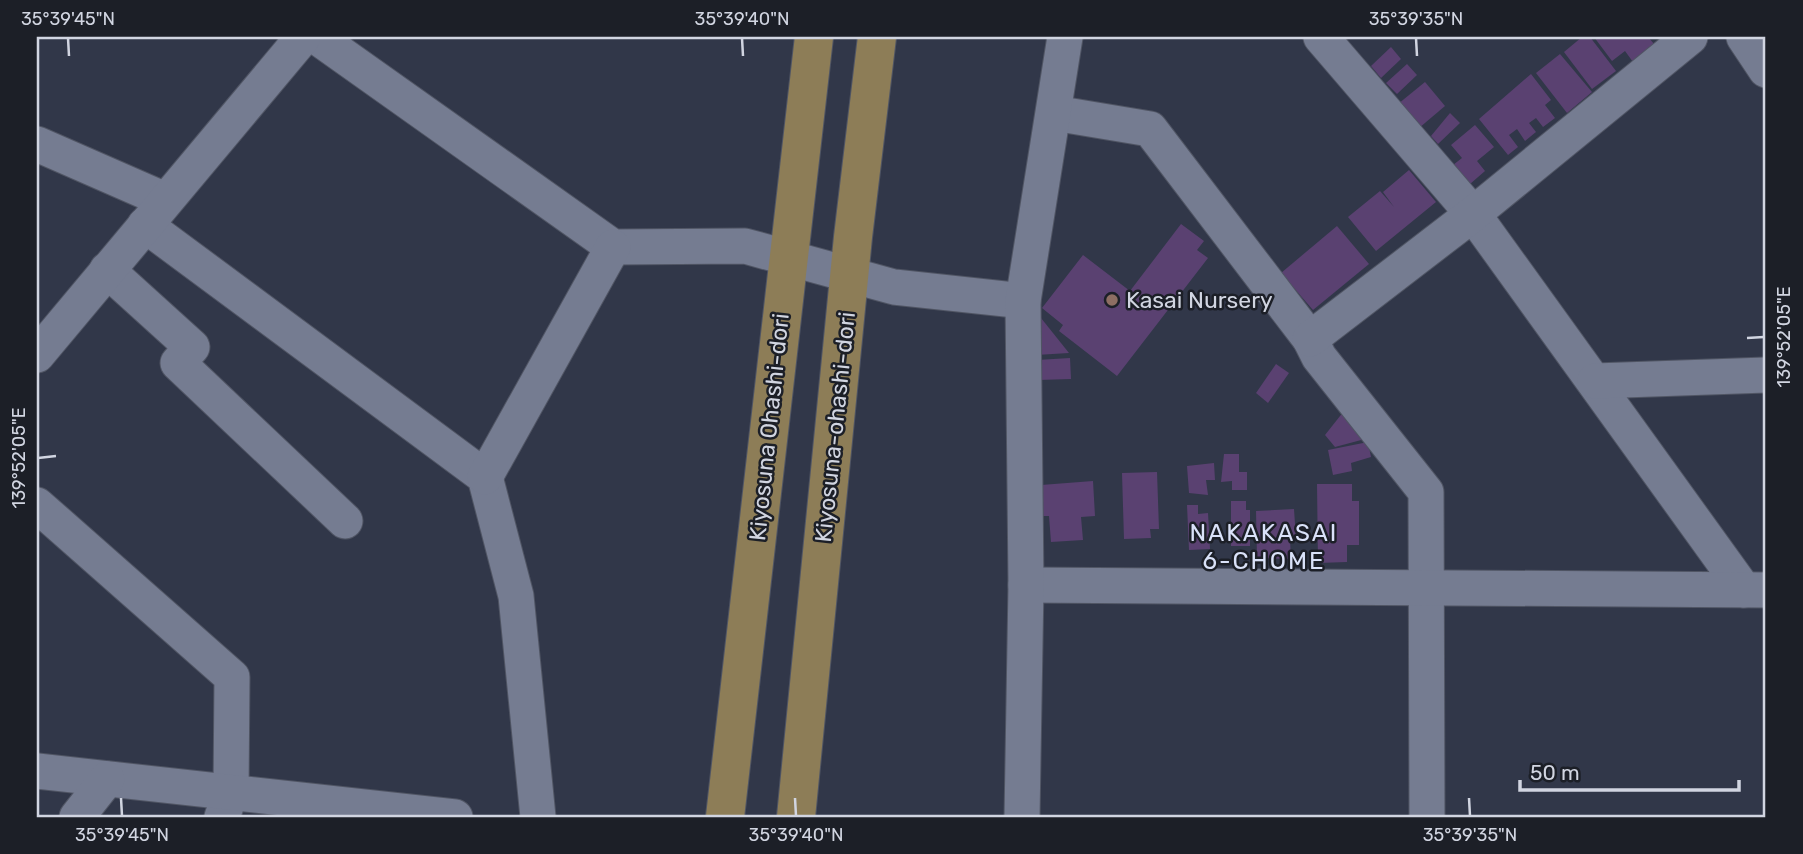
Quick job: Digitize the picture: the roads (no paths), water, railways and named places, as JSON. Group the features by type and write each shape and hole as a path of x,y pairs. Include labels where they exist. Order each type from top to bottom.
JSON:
{"main road":[{"name":"Kiyosuna Ohashi-dori","path":"725,817 814,37"},
{"name":"Kiyosuna-ohashi-dori","path":"796,817 850,275 877,37"}],"street":[{"path":"37,355 303,37"},
{"path":"317,37 613,247 745,246 894,287 1023,301"},
{"path":"1023,817 1026,585 1023,301 1065,37"},
{"path":"1321,37 1473,214 1595,381 1755,590"},
{"path":"1310,339 1473,214 1690,37"},
{"path":"1744,37 1766,70"},
{"path":"1054,113 1150,129 1310,339 1319,357 1426,492 1427,817"},
{"path":"37,144 155,213 485,477 516,596 538,817"},
{"path":"485,477 613,247"},
{"path":"107,270 192,347 178,363 345,521"},
{"path":"1595,381 1766,375"},
{"path":"37,505 232,677 226,804"},
{"path":"1026,585 1755,590"},
{"path":"37,771 107,779 226,804 455,817"},
{"path":"78,817 107,779"}],"place":[{"name":"Kasai Nursery","path":"1112,300"}],"district":[{"name":"NAKAKASAI 6-CHOME","path":"1264,547"}]}
